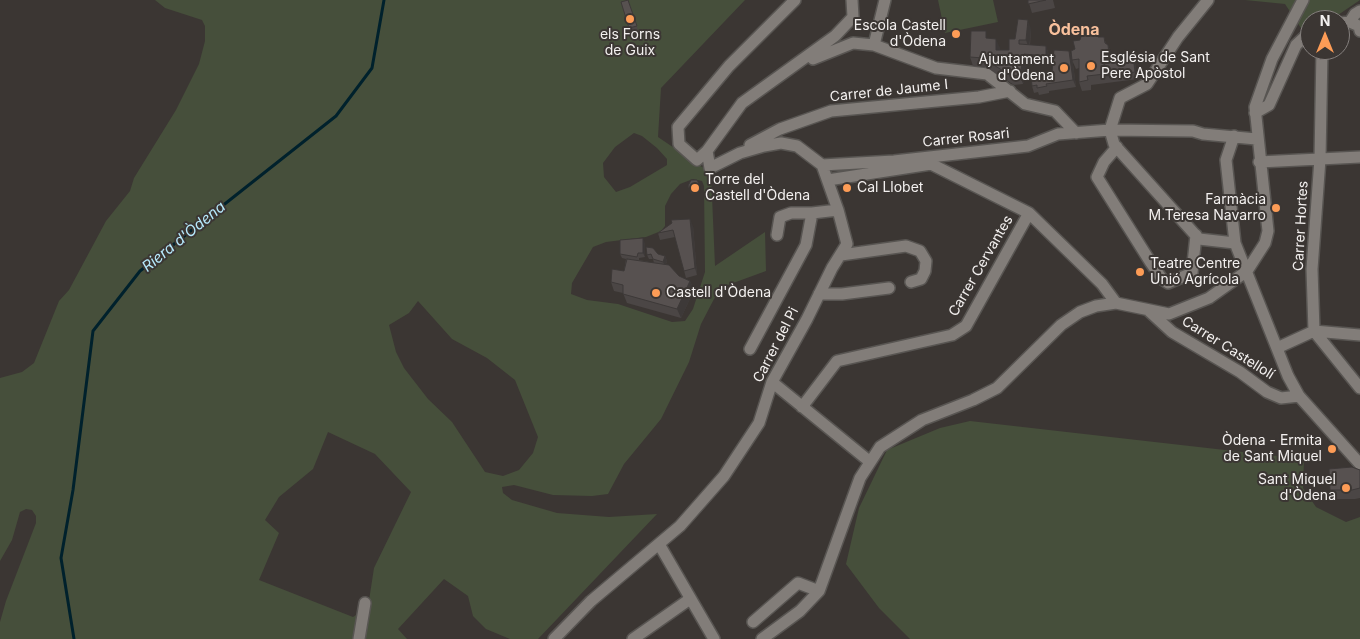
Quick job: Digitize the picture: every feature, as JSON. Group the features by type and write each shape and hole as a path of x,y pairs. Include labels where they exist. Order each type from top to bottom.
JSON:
{"street":[{"path":"795,0 729,66 678,127 679,144 698,160 707,151 742,103 835,36 853,17 852,0"},
{"path":"874,45 885,0"},
{"path":"1208,0 1178,37 1147,84 1120,98 1110,130 1117,147 1199,239 1234,243"},
{"path":"762,639 800,611 819,591 850,502 869,461 880,447 922,420 974,400 997,388 1061,325 1080,312 1096,306 1116,304 1169,314 1189,308 1215,294 1247,271 1265,243 1268,231 1256,139 1255,107 1268,69 1303,0"},
{"path":"1352,26 1355,14 1360,11"},
{"path":"1255,113 1269,105 1296,45 1300,41"},
{"path":"794,66 853,43 874,45 936,68 987,74 1025,104 1055,111 1076,133"},
{"name":"Carrer Hortes","path":"1314,332 1312,270 1320,159 1322,60"},
{"path":"1268,69 1282,76"},
{"name":"Carrer de Jaume I","path":"722,162 780,130 831,111 979,96 1010,91"},
{"name":"Carrer Rosari","path":"822,165 894,161 1028,146 1058,134 1110,130 1149,128 1193,130 1203,134 1256,139"},
{"path":"1234,136 1226,160 1234,243 1299,396 1360,464"},
{"path":"707,151 710,168 748,151 781,143 797,146 822,165"},
{"path":"1117,147 1104,162 1097,177 1162,280 1168,284 1192,273 1196,235"},
{"path":"1259,162 1360,157"},
{"path":"828,180 931,164 1029,213 1102,284 1116,304"},
{"name":"Carrer del Pi","path":"554,639 591,601 680,526 724,476 759,423 772,382 847,244 838,210 822,165"},
{"path":"777,235 780,218 791,213 838,210"},
{"path":"750,349 806,245 812,213"},
{"name":"Carrer Cervantes","path":"802,407 837,361 952,335 966,326 1029,213"},
{"path":"841,255 906,246 920,251 926,261 925,271 921,279 911,282"},
{"path":"819,294 842,294 889,288"},
{"name":"Carrer Castellolí","path":"1147,309 1172,332 1240,372 1267,392 1282,398 1299,396"},
{"path":"1314,332 1360,388"},
{"path":"1277,348 1314,332 1360,335"},
{"path":"772,382 869,461"},
{"path":"660,544 714,639"},
{"path":"753,622 798,583 819,591"},
{"path":"633,639 690,598"},
{"path":"359,639 365,603"}],"green space":[{"path":"155,0 745,0 661,88 658,137 711,173 715,266 765,232 766,271 725,286 714,299 701,324 689,362 661,419 624,464 608,494 592,496 553,495 514,485 502,487 503,493 512,500 557,513 609,517 657,514 538,639 510,639 486,629 473,616 468,596 444,579 398,629 407,639 0,639 0,622 6,601 36,523 36,516 32,510 26,509 20,512 12,540 0,561 0,378 22,372 34,363 59,301 69,290 106,221 130,191 134,178 176,110 199,64 205,41 205,26 202,20 165,8","holes":["634,133 642,136 657,148 667,159 667,165 630,187 616,192 604,177 603,163 615,147","693,179 702,181 704,186 705,272 693,309 685,321 672,322 618,304 587,300 571,294 572,283 593,247 606,242 646,237 661,231 665,226 665,206 671,194 680,184","418,301 452,339 487,358 515,380 538,437 533,453 519,470 503,476 485,472 452,422 428,399 404,368 396,352 389,325 409,313","328,432 375,454 411,492 374,568 368,607 353,617 259,580 279,533 265,520 279,497 313,469"]},
{"path":"938,0 993,0 998,22 945,33"},
{"path":"1245,0 1360,0 1345,10 1300,10 1300,26 1285,4"},
{"path":"970,421 1304,459 1303,488 1316,507 1346,522 1360,517 1360,639 910,639 879,608 846,564 859,508 887,450 940,428"}],"building":[{"name":"els Forns de Guix","path":"628,0 637,26 629,28 621,2"},
{"path":"1028,0 1046,0 1028,4"},
{"path":"1018,19 1028,20 1026,40 1019,40 1019,44 1046,46 1046,56 1024,54 1020,75 1011,76 983,58 970,57 971,31 986,31 986,38 996,39 996,50 1009,50 1009,39 1015,39"},
{"name":"Església de Sant Pere Apòstol","path":"1095,32 1098,37 1104,37 1105,43 1108,45 1109,54 1103,55 1105,74 1087,76 1088,80 1079,82 1079,59 1072,60 1071,51 1075,49 1073,41 1080,40 1082,33"},
{"path":"1054,50 1069,51 1073,80 1046,84 1047,86 1037,88 1037,85 1032,86 1031,75 1052,72"},
{"path":"1120,54 1120,57 1133,56 1135,72 1106,76 1104,57"},
{"name":"Torre del Castell d'Òdena","path":"691,180 697,180 700,185 695,191 690,190 688,186"},
{"path":"690,219 695,268 684,271 673,230 658,233 672,223 671,220"},
{"path":"643,238 643,253 638,253 637,257 620,254 620,240"},
{"path":"646,247 653,248 658,254 665,256 663,262 653,259 651,254 647,255"},
{"name":"Castell d'Òdena","path":"627,259 669,265 679,276 690,281 677,309 623,294 623,285 611,282 612,269 624,271"},
{"path":"1352,467 1360,470 1360,488 1330,490 1329,469"}],"waterway":[{"name":"Riera d'Òdena","path":"74,639 61,558 73,490 93,331 140,271 336,116 372,68 384,0"}],"place":[{"name":"els Forns de Guix","path":"630,19"},
{"name":"Escola Castell d'Òdena","path":"956,34"},
{"name":"Església de Sant Pere Apòstol","path":"1091,66"},
{"name":"Ajuntament d'Òdena","path":"1064,68"},
{"name":"Torre del Castell d'Òdena","path":"695,188"},
{"name":"Cal Llobet","path":"847,188"},
{"name":"Farmàcia M.Teresa Navarro","path":"1276,208"},
{"name":"Teatre Centre Unió Agrícola","path":"1140,272"},
{"name":"Castell d'Òdena","path":"656,293"},
{"name":"Òdena - Ermita de Sant Miquel","path":"1332,449"},
{"name":"Sant Miquel d'Òdena","path":"1346,488"}],"district":[{"name":"Òdena","path":"1074,30"}]}
